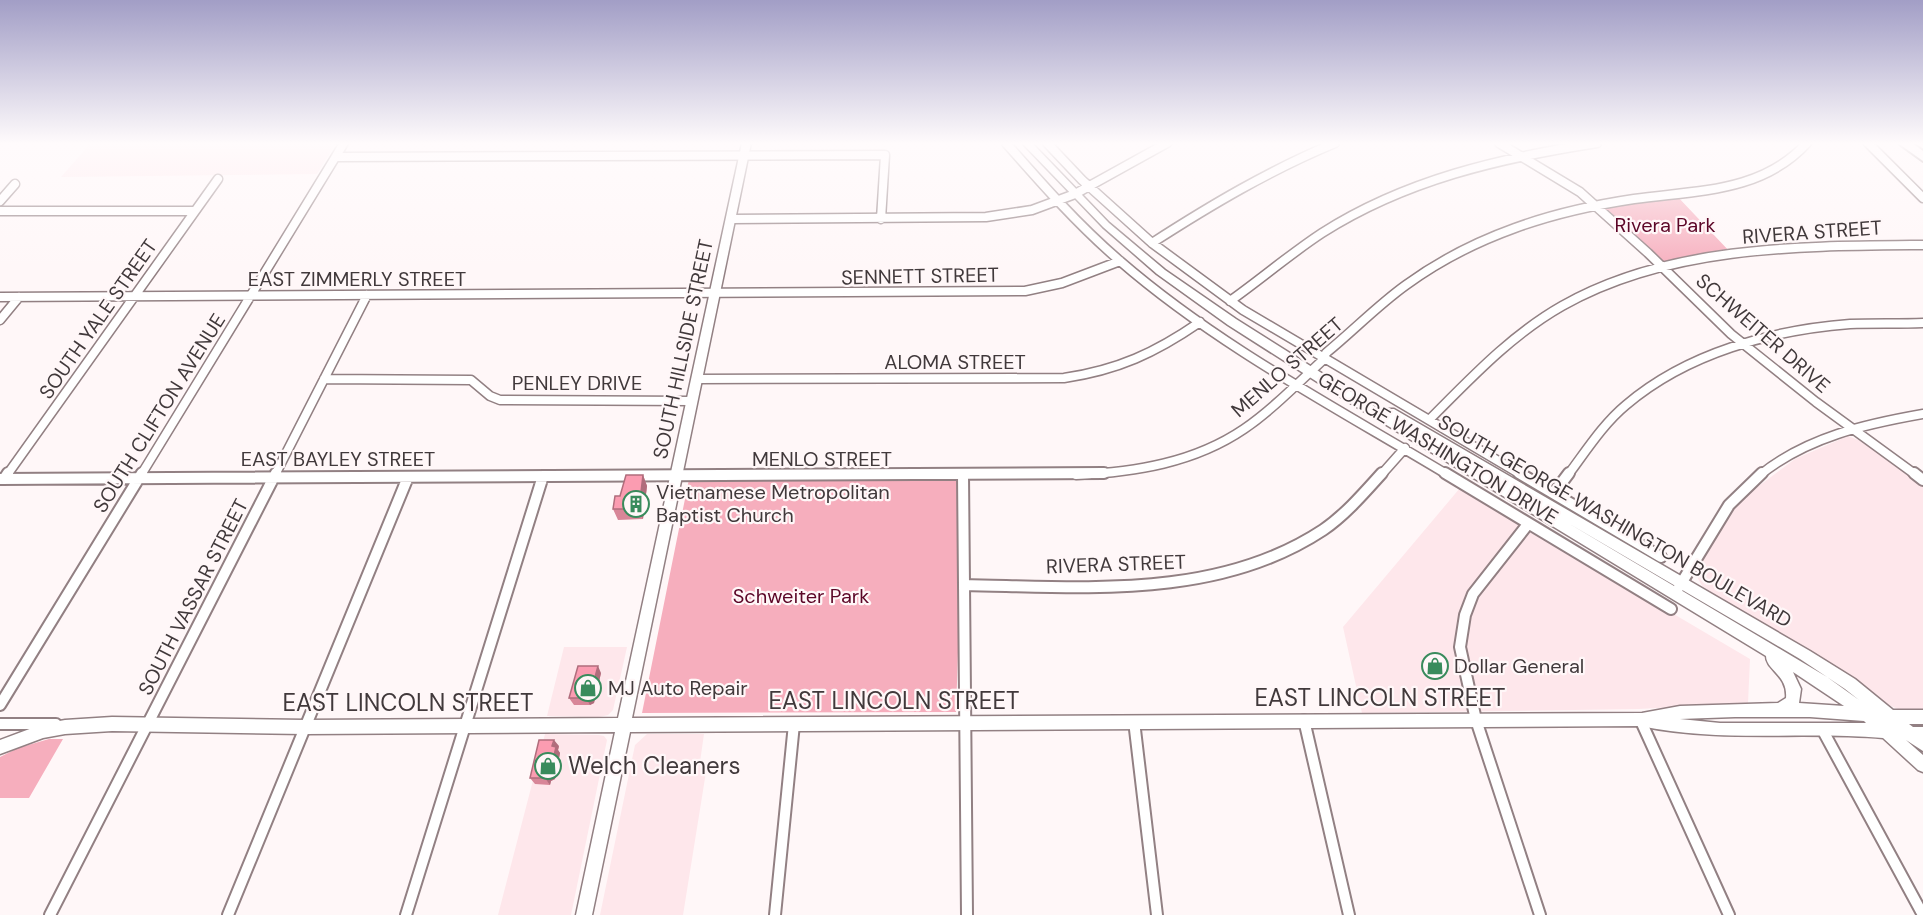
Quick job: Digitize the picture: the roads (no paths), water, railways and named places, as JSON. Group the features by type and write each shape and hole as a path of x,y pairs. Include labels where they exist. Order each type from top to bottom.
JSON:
{"street":[{"path":"0,201 14,186"},
{"name":"SOUTH YALE STREET","path":"2,479 213,186"},
{"name":"SOUTH CLIFTON AVENUE","path":"1,704 319,186"},
{"name":"SOUTH HILLSIDE STREET","path":"584,915 738,186"},
{"path":"881,219 883,186"},
{"name":"GEORGE WASHINGTON DRIVE","path":"1044,186 1120,261 1200,322 1296,384 1528,524 1676,595"},
{"name":"SOUTH GEORGE WASHINGTON BOULEVARD","path":"1067,186 1106,225 1161,272 1232,322 1311,370 1351,398 1832,688 1867,714 1923,765"},
{"name":"GEORGE WASHINGTON DRIVE","path":"1089,186 1152,243 1230,301 1324,359 1430,419 1661,557"},
{"path":"731,219 986,217 1032,210 1075,194 1089,186"},
{"path":"1152,243 1242,186"},
{"path":"1230,301 1323,233 1386,199 1420,186"},
{"name":"SCHWEITER DRIVE","path":"1570,186 1596,206 1743,343 1852,429 1923,480"},
{"name":"MENLO STREET","path":"676,476 1108,474 1166,464 1229,438 1254,421 1324,359 1326,354 1406,286 1448,258 1501,233 1558,214 1729,186"},
{"path":"1911,186 1923,198"},
{"path":"0,211 195,211"},
{"name":"RIVERA STREET","path":"1430,419 1495,354 1564,305 1615,281 1718,257 1799,249 1923,245"},
{"name":"SENNETT STREET","path":"715,294 1043,290 1070,282 1120,261"},
{"name":"EAST ZIMMERLY STREET","path":"0,297 715,294"},
{"name":"SOUTH VASSAR STREET","path":"50,915 367,295"},
{"path":"0,320 19,297"},
{"name":"ALOMA STREET","path":"696,379 1064,378 1087,375 1136,362 1161,349 1200,322"},
{"path":"1554,493 1605,427 1627,405 1667,376 1743,343 1828,326 1923,323"},
{"name":"PENLEY DRIVE","path":"324,379 471,380 490,396 500,400 692,401"},
{"path":"1676,595 1729,505 1758,476 1807,444 1868,424 1923,414"},
{"name":"RIVERA STREET","path":"964,585 1131,585 1174,582 1243,569 1284,553 1325,528 1358,499 1404,448"},
{"path":"963,475 967,915"},
{"path":"406,915 543,476"},
{"name":"EAST BAYLEY STREET","path":"2,479 676,476"},
{"path":"228,915 408,477"},
{"path":"1528,524 1473,594 1461,632 1461,661 1476,720 1540,915"},
{"name":"SOUTH GEORGE WASHINGTON BOULEVARD","path":"1676,595 1832,672 1919,737"},
{"path":"1761,646 1785,671 1793,684 1795,694 1793,702 1779,710"},
{"name":"EAST LINCOLN STREET","path":"0,724 305,727 1640,719 1677,712 1779,710 1923,717"},
{"path":"1640,719 1729,915"},
{"name":"EAST LINCOLN STREET","path":"1640,719 1664,725 1700,729 1822,729 1887,732 1919,737"},
{"path":"1304,720 1349,915"},
{"path":"1134,721 1157,915"},
{"path":"775,915 794,724"},
{"name":"EAST LINCOLN STREET","path":"0,747 31,733 76,726"},
{"path":"1822,729 1923,915"}],"place":[{"name":"Vietnamese Metropolitan Baptist Church","path":"636,504"},
{"name":"Dollar General","path":"1435,666"},
{"name":"MJ Auto Repair","path":"588,688"},
{"name":"Welch Cleaners","path":"548,766"}],"park label":[{"name":"Rivera Park","path":"1665,225"},
{"name":"Schweiter Park","path":"801,596"}]}
